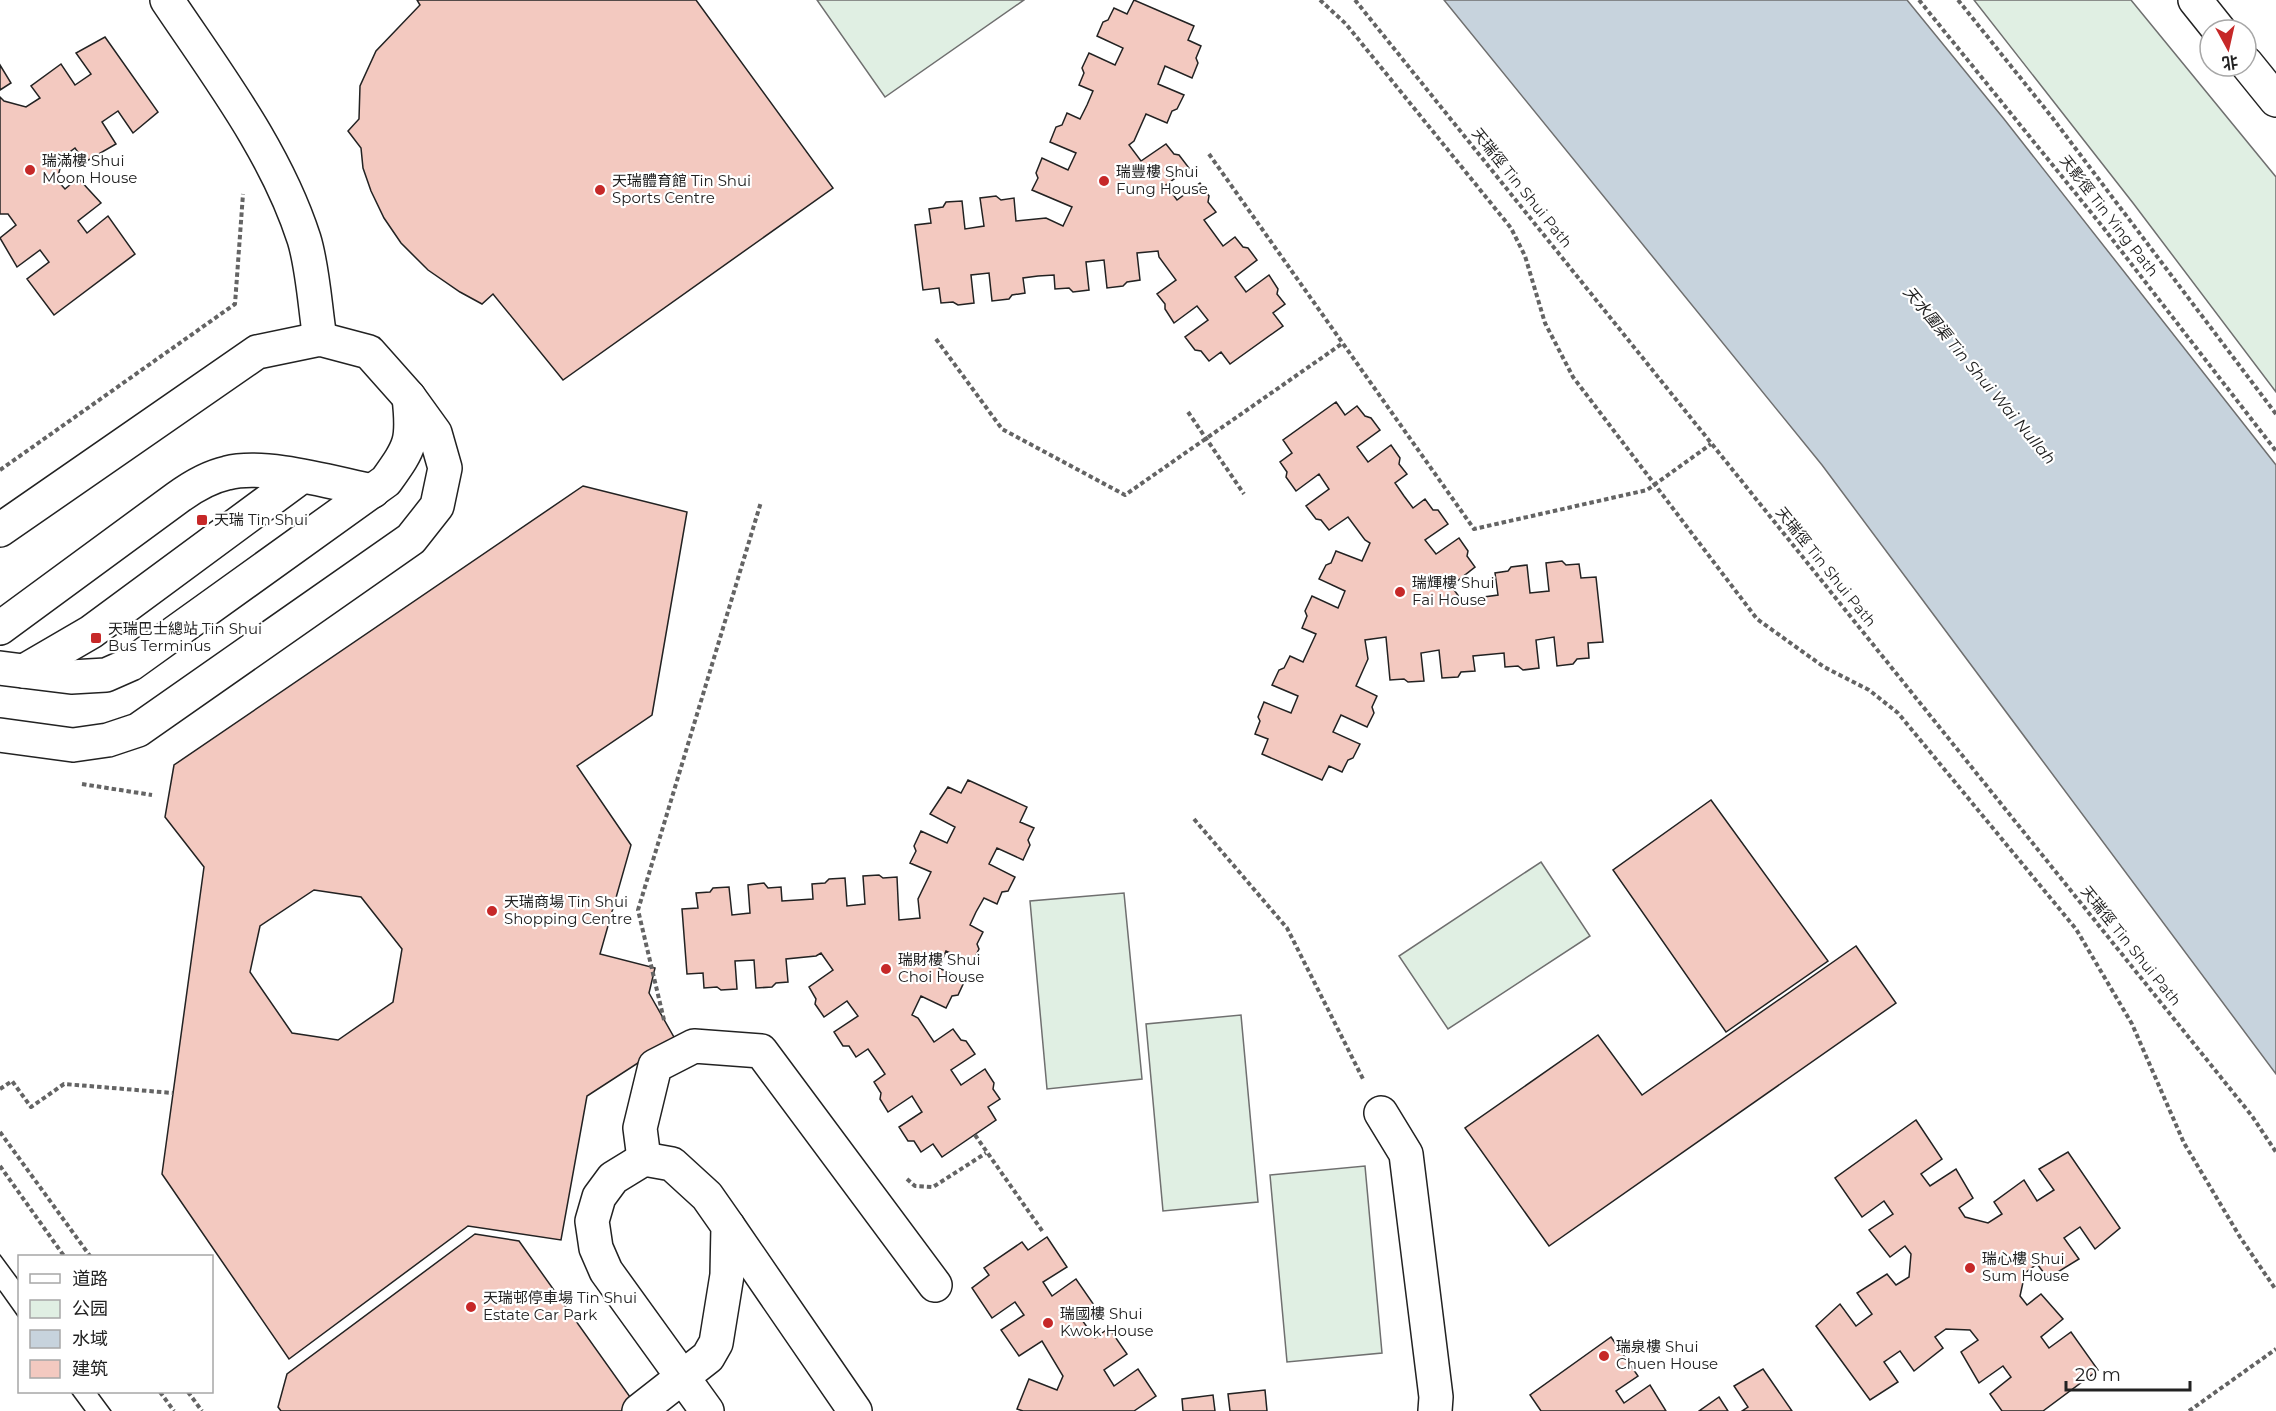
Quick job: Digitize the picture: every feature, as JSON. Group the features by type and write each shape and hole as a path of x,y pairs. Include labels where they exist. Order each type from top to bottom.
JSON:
{"main road":[{"path":"168,0 233,98 286,189 305,242 320,339"},
{"path":"2195,0 2209,18"},
{"path":"2258,78 2276,100"},
{"path":"0,530 257,352 320,339 369,352 409,398 435,433 445,468 437,506 411,539 138,730 108,740 74,745 0,735"},
{"path":"12,669 71,677 106,675 131,664 386,481 407,451 412,426 409,398"},
{"path":"0,628 195,485 227,472 260,470 373,491"},
{"path":"12,669 91,632 301,477"},
{"path":"645,1159 640,1128 655,1066 694,1046 761,1051 935,1285"},
{"path":"1380,1113 1406,1154 1436,1397 1434,1411"},
{"path":"707,1411 606,1271 596,1248 592,1221 599,1197 613,1178 645,1159 672,1164 706,1196 855,1411"},
{"path":"639,1411 708,1357 716,1343 727,1275 728,1226"}],"path":[{"path":"1320,0 1346,24 1511,228 1525,256 1545,323 1573,376 1757,619 1824,667 1869,690 1898,713 2076,929 2132,1024 2184,1143 2240,1237 2276,1290"},
{"name":"天瑞徑 Tin Shui Path","path":"1355,0 2245,1107 2276,1152"},
{"name":"天影徑 Tin Ying Path","path":"1918,0 2102,226 2276,451"},
{"path":"1958,0 2051,116 2276,414"},
{"path":"1209,154 1474,529 1647,490 1711,444"},
{"path":"0,470 235,304 244,184"},
{"path":"936,339 1002,429 1125,495 1343,344"},
{"path":"1188,412 1244,494"},
{"path":"673,1056 638,910 761,502"},
{"path":"1194,819 1287,928 1380,1113"},
{"path":"0,1089 12,1081 31,1107 63,1084 173,1093"},
{"path":"0,1132 89,1255"},
{"path":"975,1135 1043,1232"},
{"path":"904,1177 915,1186 933,1187 986,1153"},
{"path":"0,1166 63,1255"},
{"path":"2189,1411 2276,1349"},
{"path":"161,1393 174,1411"},
{"path":"189,1393 202,1411"}],"green space":[{"path":"817,0 1024,0 885,97"},
{"path":"1974,0 2131,0 2276,177 2276,392 2133,203"},
{"path":"1541,862 1590,936 1448,1029 1399,956"},
{"path":"1124,893 1142,1079 1047,1089 1030,901"},
{"path":"1241,1015 1258,1202 1163,1211 1146,1024"},
{"path":"1365,1166 1382,1353 1287,1362 1270,1175"}],"water":[{"name":"天水圍渠 Tin Shui Wai Nullah","path":"1444,0 1907,0 2004,119 2276,465 2276,1074 1822,465"}],"building":[{"name":"天瑞體育館 Tin Shui Sports Centre","path":"417,0 696,0 833,188 563,380 493,294 482,304 428,270 401,243 384,218 371,191 363,168 361,148 348,131 359,119 360,86 376,51 420,5"},
{"name":"瑞豐樓 Shui Fung House","path":"1134,0 1194,26 1188,40 1201,46 1192,78 1165,66 1158,84 1184,95 1177,109 1172,111 1167,123 1146,114 1134,141 1129,145 1141,161 1166,144 1174,154 1179,155 1189,168 1166,185 1177,200 1200,183 1209,196 1208,202 1216,212 1204,220 1223,246 1235,237 1257,260 1235,277 1246,292 1269,275 1278,289 1277,294 1285,304 1273,313 1283,326 1230,364 1221,352 1209,361 1201,351 1195,350 1185,337 1208,320 1197,306 1174,323 1165,309 1165,304 1157,294 1176,280 1159,257 1158,251 1137,253 1140,280 1127,282 1123,286 1107,288 1104,260 1086,262 1089,290 1073,292 1069,288 1055,289 1054,275 1038,276 1023,278 1025,293 1012,295 1009,299 992,301 989,273 971,275 974,303 958,305 953,302 941,303 939,288 923,290 915,225 931,223 929,209 943,207 946,202 962,201 965,229 984,226 980,198 996,196 1001,200 1014,198 1016,221 1046,218 1063,226 1072,207 1032,190 1038,178 1036,173 1042,158 1068,170 1076,153 1050,142 1056,127 1062,125 1067,113 1080,119 1087,105 1093,91 1079,85 1084,73 1082,68 1089,53 1115,65 1123,48 1097,36 1103,22 1108,20 1114,8 1127,14"},
{"name":"瑞滿樓 Shui Moon House","path":"105,37 158,112 133,133 118,111 102,122 116,144 85,162 75,148 63,157 57,180 65,189 78,178 101,203 78,221 87,233 108,216 135,254 54,315 27,279 49,262 40,250 17,267 0,238 16,225 8,214 0,214 0,97 4,101 26,107 40,98 31,86 61,64 75,85 91,74 76,53"},
{"path":"0,65 11,83 0,90"},
{"name":"瑞輝樓 Shui Fai House","path":"1336,402 1345,415 1357,406 1365,416 1371,418 1380,430 1357,447 1368,462 1391,445 1400,458 1399,464 1407,474 1395,483 1404,496 1413,508 1425,499 1433,510 1438,510 1448,524 1425,540 1436,554 1459,538 1468,551 1467,556 1475,567 1451,586 1463,602 1498,595 1495,573 1508,571 1511,567 1527,565 1530,593 1549,591 1546,563 1562,561 1566,565 1579,564 1581,578 1596,577 1603,642 1588,643 1589,658 1577,659 1573,664 1557,666 1554,637 1536,640 1539,668 1523,670 1518,666 1505,667 1504,653 1473,656 1475,671 1461,672 1458,677 1442,678 1439,650 1421,653 1424,681 1408,682 1404,679 1390,680 1386,637 1365,640 1368,659 1356,686 1377,696 1372,707 1374,713 1367,727 1341,715 1333,732 1360,744 1342,772 1329,766 1322,780 1262,754 1268,739 1255,734 1264,702 1291,713 1298,696 1272,685 1279,670 1284,668 1290,656 1303,662 1316,634 1302,628 1307,616 1305,611 1312,596 1338,608 1345,591 1319,579 1326,565 1331,563 1336,551 1362,561 1370,543 1365,540 1348,517 1329,530 1321,520 1316,519 1306,506 1329,489 1319,474 1296,491 1286,477 1287,472 1280,462 1292,453 1283,440"},
{"name":"天瑞商場 Tin Shui Shopping Centre","path":"583,486 687,512 652,715 577,766 631,845 600,954 655,968 649,993 675,1039 587,1096 561,1240 468,1226 289,1359 162,1174 204,867 165,817 174,765","holes":["314,890 361,897 402,949 393,1002 338,1040 292,1033 250,972 260,926"]},
{"name":"瑞財樓 Shui Choi House","path":"968,780 1027,807 1020,822 1034,828 1023,860 997,848 989,864 1015,877 1008,891 1002,892 997,904 984,898 976,912 970,925 983,932 977,944 979,949 972,963 946,951 939,968 965,980 958,995 952,996 946,1008 921,996 912,1015 918,1018 934,1042 953,1029 961,1040 966,1041 975,1054 951,1070 961,1085 985,1069 1000,1099 988,1107 996,1120 942,1157 933,1144 921,1152 914,1141 908,1141 899,1127 922,1112 912,1096 888,1112 874,1082 885,1074 877,1062 868,1049 856,1057 849,1046 843,1046 834,1032 858,1016 847,1001 824,1017 815,1004 816,999 809,987 833,970 821,953 816,956 786,959 788,982 776,983 772,987 756,988 754,960 735,961 737,989 704,988 703,973 687,974 682,909 698,908 696,893 710,892 713,888 729,887 732,915 750,913 748,885 764,883 768,888 781,887 782,901 813,899 812,884 825,883 829,879 845,878 847,906 865,904 863,876 879,875 883,878 897,877 899,920 920,918 918,899 931,872 910,863 916,851 914,846 921,831 947,843 955,827 930,814 948,787 961,793"},
{"path":"1711,800 1828,961 1726,1032 1613,870"},
{"path":"1856,946 1896,1003 1549,1246 1465,1128 1598,1035 1642,1095"},
{"name":"瑞心樓 Shui Sum House","path":"1916,1120 1942,1159 1921,1174 1930,1186 1956,1169 1973,1198 1959,1208 1965,1217 1988,1223 2002,1214 1994,1202 2024,1180 2037,1201 2054,1190 2039,1169 2068,1152 2120,1228 2095,1249 2080,1227 2064,1238 2079,1259 2048,1278 2037,1264 2025,1273 2020,1296 2027,1305 2041,1294 2063,1319 2041,1337 2049,1348 2071,1332 2098,1370 2043,1411 2002,1411 1990,1394 2011,1377 2003,1366 1979,1383 1961,1352 1978,1340 1970,1330 1946,1329 1935,1337 1943,1348 1914,1371 1900,1351 1884,1362 1898,1382 1870,1400 1816,1326 1840,1304 1856,1326 1872,1314 1857,1293 1887,1274 1896,1285 1909,1277 1911,1254 1905,1246 1890,1257 1869,1230 1893,1214 1884,1201 1862,1217 1835,1178"},
{"name":"天瑞邨停車場 Tin Shui Estate Car Park","path":"475,1234 519,1241 640,1411 281,1411 278,1407 287,1374"},
{"name":"瑞國樓 Shui Kwok House","path":"1047,1237 1067,1267 1043,1282 1052,1296 1076,1279 1094,1305 1079,1316 1095,1338 1109,1328 1127,1354 1104,1370 1114,1386 1138,1369 1156,1396 1134,1411 1023,1411 1017,1409 1029,1379 1057,1390 1063,1376 1042,1341 1019,1356 1001,1330 1024,1315 1015,1302 992,1318 972,1288 989,1275 984,1268 1022,1242 1028,1250"},
{"name":"瑞泉樓 Shui Chuen House","path":"1611,1337 1638,1376 1616,1391 1624,1403 1650,1385 1666,1411 1541,1411 1530,1395"},
{"name":"瑞泉樓 Shui Chuen House","path":"1763,1369 1792,1411 1742,1411 1748,1407 1734,1386"},
{"path":"1265,1390 1267,1411 1230,1411 1228,1394"},
{"path":"1213,1395 1215,1411 1183,1411 1182,1399"},
{"name":"瑞泉樓 Shui Chuen House","path":"1719,1397 1728,1411 1699,1411"}],"tram line":[{"path":"0,1255 18,1279"},
{"path":"0,1291 18,1316"},
{"path":"72,1393 85,1411"},
{"path":"98,1393 111,1411"}],"place":[{"name":"瑞滿樓 Shui Moon House","path":"30,170"},
{"name":"瑞豐樓 Shui Fung House","path":"1104,181"},
{"name":"天瑞體育館 Tin Shui Sports Centre","path":"600,190"},
{"name":"天瑞 Tin Shui","path":"202,520"},
{"name":"瑞輝樓 Shui Fai House","path":"1400,592"},
{"name":"天瑞巴士總站 Tin Shui Bus Terminus","path":"96,638"},
{"name":"天瑞商場 Tin Shui Shopping Centre","path":"492,911"},
{"name":"瑞財樓 Shui Choi House","path":"886,969"},
{"name":"瑞心樓 Shui Sum House","path":"1970,1268"},
{"name":"天瑞邨停車場 Tin Shui Estate Car Park","path":"471,1307"},
{"name":"瑞國樓 Shui Kwok House","path":"1048,1323"},
{"name":"瑞泉樓 Shui Chuen House","path":"1604,1356"}]}
